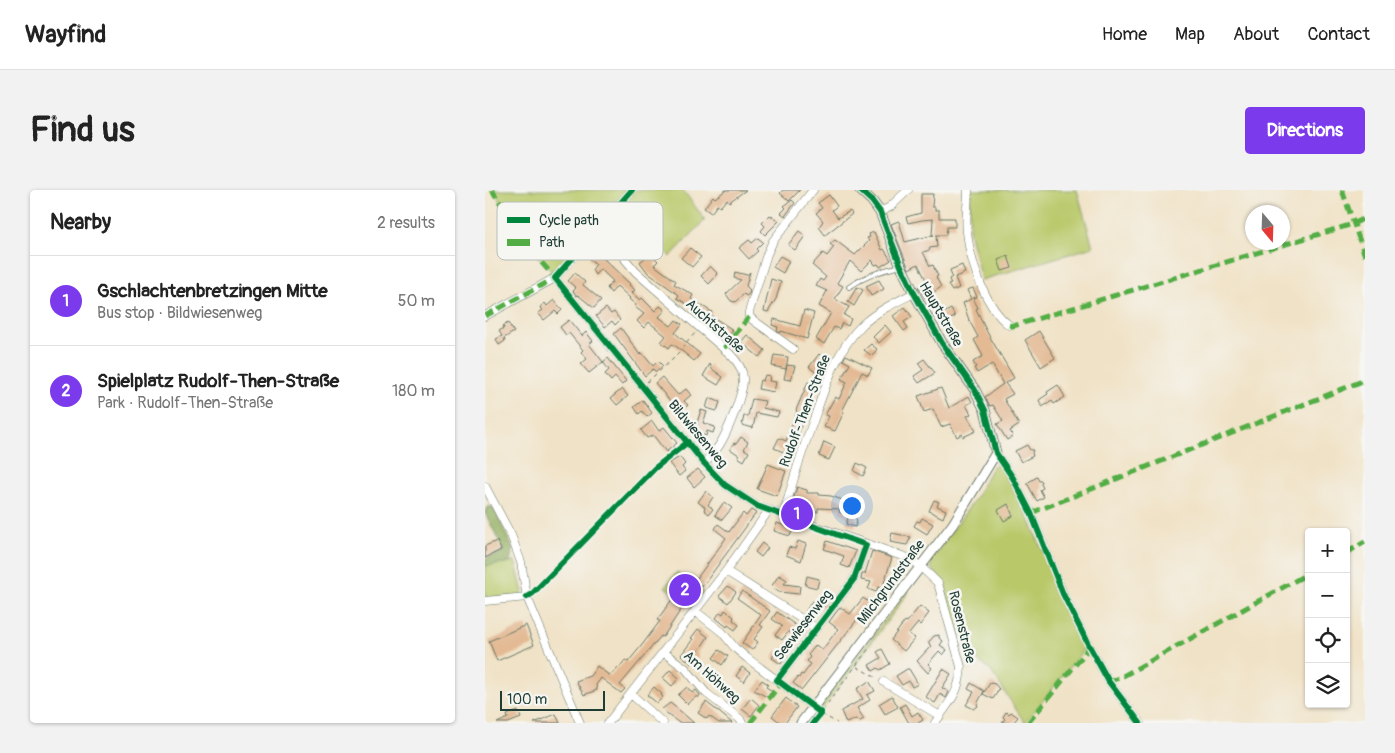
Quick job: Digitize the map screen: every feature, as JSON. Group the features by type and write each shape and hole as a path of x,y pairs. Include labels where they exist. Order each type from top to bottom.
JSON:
{"street":[{"path":"622,202 632,190"},
{"path":"793,349 749,317 749,312 767,254 773,241 813,190"},
{"name":"Hauptstraße","path":"860,190 880,212 901,266 914,293 942,343 975,390 990,427 996,453"},
{"path":"880,212 890,207 908,190"},
{"path":"968,190 967,231 981,288 1002,320 1009,325"},
{"path":"485,316 555,278 571,260"},
{"name":"Auchtstraße","path":"626,260 636,272 738,362 743,377 743,388 733,417 717,450 705,463"},
{"name":"Bildwiesenweg","path":"555,278 725,485 757,506 785,514 866,545 911,559 921,567"},
{"name":"Rudolf-Then-Straße","path":"785,514 791,484 799,459 822,395 841,354 863,324 888,306 914,293"},
{"path":"996,453 1013,478 1031,513 1063,594 1088,644 1109,682 1141,723"},
{"name":"Milchgrundstraße","path":"801,723 817,710 953,524 996,453"},
{"path":"485,486 516,548 525,578 527,597 579,723"},
{"path":"608,723 726,571 769,510"},
{"name":"Seewiesenweg","path":"777,680 854,578 866,545"},
{"name":"Rosenstraße","path":"921,567 938,583 961,667 960,681 956,694 935,723"},
{"path":"726,571 816,628"},
{"path":"485,601 527,597"},
{"name":"Seewiesenweg","path":"695,611 723,632 735,648 817,710"},
{"name":"Am Höhweg","path":"663,652 685,668 706,693 740,719 742,723"},
{"path":"884,682 940,716"},
{"path":"631,694 663,723"}],"lane":[{"path":"849,287 863,278 901,266"}],"path":[{"path":"642,385 673,359 699,327"},
{"path":"813,723 817,710 871,646"},
{"path":"856,666 884,682"},
{"path":"817,710 837,723"}],"green space":[{"path":"493,190 627,190 617,202 501,202"},
{"path":"635,190 683,190 705,220 670,257 663,249 663,202 624,202"},
{"path":"971,190 1077,190 1093,247 981,280 969,230"},
{"path":"541,260 566,260 558,269 550,270"},
{"path":"998,464 1002,466 1027,515 1084,646 1081,653 1025,723 991,671 978,661 973,649 956,630 944,583 932,569 930,562 977,496 992,467"},
{"path":"487,507 493,507 513,548 510,562 485,566 485,559 502,552 503,549 485,513"},
{"path":"515,561 523,592 519,596 485,599 485,566"},
{"path":"677,572 704,593 693,608 665,587"},
{"path":"907,591 909,592 820,712 817,710"}],"building":[{"path":"726,190 746,190 729,202 727,199 720,207 717,205 711,213 704,208 713,196 715,198"},
{"path":"783,190 800,190 789,201 780,193"},
{"path":"921,194 933,194 932,207 935,207 935,210 939,210 939,218 955,218 955,227 947,227 946,235 936,235 937,247 929,248 930,250 923,252 930,266 933,265 941,287 925,298 918,287 927,282 918,264 909,269 891,224 899,221 905,242 934,235 932,235 933,219 908,223 906,217 921,213"},
{"path":"829,195 837,206 832,210 838,218 850,211 852,214 825,235 819,227 823,221 816,213 822,208 818,203"},
{"path":"792,200 795,203 785,216 781,213 786,208 784,206"},
{"path":"770,215 779,221 765,235 761,231 765,226 762,223"},
{"path":"799,231 805,236 795,250 788,245"},
{"path":"874,232 882,250 884,249 891,260 880,267 878,264 875,265 872,260 861,271 850,261 837,283 843,286 835,299 849,307 844,315 851,319 848,326 842,323 839,329 834,327 824,344 816,339 831,313 819,306 827,291 816,286 820,279 823,281 826,277 812,265 823,253 827,256 834,247 830,244 835,240 855,255 869,241 867,238 870,237 869,234"},
{"path":"758,238 763,242 756,249 758,251 749,259 739,248 749,240 752,243"},
{"path":"690,248 701,257 692,267 681,258"},
{"path":"780,256 789,261 783,273 773,267"},
{"path":"1008,256 1012,268 1002,271 998,260"},
{"path":"590,260 605,260 630,284 635,290 632,293 640,300 642,298 655,311 660,306 665,310 659,317 671,326 676,320 682,324 675,333 700,354 694,361 672,344 669,348 661,342 666,336 649,322 644,328 637,321 644,314 635,307 636,305 630,298 617,286 611,293 607,288 613,281 600,269 595,275 592,270 596,264"},
{"path":"642,260 657,260 654,265 676,281 674,284 693,295 691,299 712,312 710,315 733,330 727,338 711,325 712,323 694,312 695,310 677,298 679,295 648,273 640,262"},
{"path":"962,265 965,273 955,277 959,288 952,291 948,285 951,284 949,279 952,277 950,270"},
{"path":"710,266 718,274 709,284 701,276"},
{"path":"735,272 747,275 750,272 746,286 750,290 749,294 746,296 744,294 735,302 731,301 726,294 741,280 734,278"},
{"path":"575,273 585,282 583,285 601,300 594,308 573,291 576,288 568,281"},
{"path":"771,279 781,282 776,299 768,312 764,311"},
{"path":"879,280 884,289 871,296 866,286"},
{"path":"857,287 863,290 854,306 848,302"},
{"path":"973,288 977,297 973,298 978,308 976,309 1014,378 1005,383 1013,394 1004,399 1019,425 1010,431 1013,436 1007,440 997,424 1003,421 993,405 990,406 985,397 1003,384 992,364 977,373 974,368 976,367 973,362 983,356 974,340 978,337 963,303 971,299 967,290"},
{"path":"554,300 562,310 558,314 555,311 544,320 538,313 543,310 540,307 545,303 547,306"},
{"path":"905,307 912,317 904,322 908,328 904,331 893,316"},
{"path":"606,308 611,314 614,312 620,320 615,325 612,321 605,327 596,316"},
{"path":"951,309 955,317 943,322 940,315"},
{"path":"804,310 814,313 807,339 781,331 780,333 777,331 778,327 772,325 774,319 800,326"},
{"path":"569,320 582,336 586,332 593,341 589,344 603,362 589,373 581,364 587,359 581,352 583,350 569,333 566,335 560,327"},
{"path":"508,323 514,332 504,338 505,341 499,345 496,339 502,336 499,331"},
{"path":"885,325 891,332 879,343 873,337"},
{"path":"621,328 640,355 642,353 653,366 658,361 663,366 656,372 653,369 645,376 614,334"},
{"path":"1039,331 1055,358 1041,367 1025,340"},
{"path":"747,335 765,350 759,357 741,342"},
{"path":"871,344 877,349 872,356 864,350"},
{"path":"819,354 826,360 817,373 809,367"},
{"path":"774,355 788,357 786,369 772,366"},
{"path":"846,355 872,368 868,375 862,372 842,411 844,412 835,431 824,427 829,416 825,415 835,397 839,399 847,382 841,379 850,364 843,360"},
{"path":"608,358 626,381 622,385 615,377 611,381 605,374 609,370 603,362"},
{"path":"924,359 935,373 919,383 914,376 923,370 918,363"},
{"path":"710,364 712,369 723,377 718,385 703,376"},
{"path":"787,365 795,366 791,380 784,379"},
{"path":"765,375 770,376 769,381 776,382 774,392 758,389 760,380 763,381"},
{"path":"662,377 678,395 686,389 691,395 684,401 688,405 680,413 655,383"},
{"path":"808,382 817,386 800,422 802,423 795,444 793,443 788,454 774,448 779,438 786,441"},
{"path":"1058,385 1065,397 1054,404 1052,401 1042,407 1039,400"},
{"path":"941,388 949,408 969,396 972,402 966,405 971,414 967,416 976,431 963,437 962,434 957,437 950,424 941,427 933,409 924,412 918,396"},
{"path":"622,389 628,396 617,405 611,398"},
{"path":"709,398 720,402 717,411 706,408"},
{"path":"752,399 765,401 763,408 779,412 777,417 756,413 753,428 742,425 744,416 748,416"},
{"path":"643,400 652,413 647,417 642,411 639,414 634,407"},
{"path":"701,410 707,412 703,423 715,427 713,433 707,431 706,436 694,432"},
{"path":"652,421 659,431 664,427 677,443 666,452 653,435 647,438 641,430"},
{"path":"741,437 748,442 744,449 749,452 744,461 730,449"},
{"path":"824,442 835,447 829,460 819,456"},
{"path":"1027,445 1030,450 1033,450 1033,456 1021,462 1015,451"},
{"path":"680,457 685,464 682,467 685,471 679,476 669,463"},
{"path":"857,463 867,468 863,476 854,471"},
{"path":"768,464 786,471 777,496 757,489"},
{"path":"698,469 705,477 694,487 687,478"},
{"path":"1037,477 1039,481 1042,481 1043,488 1040,490 1044,497 1037,501 1027,483"},
{"path":"797,487 807,490 807,493 819,493 819,495 831,496 851,503 850,506 856,508 854,512 857,520 855,527 846,524 848,518 839,512 840,509 818,508 818,512 812,512 812,506 793,500"},
{"path":"706,491 713,497 708,505 713,509 709,514 704,510 705,507 698,502"},
{"path":"934,500 939,502 937,506 946,510 943,518 929,511"},
{"path":"724,502 732,508 722,520 715,515"},
{"path":"1008,504 1013,516 1004,521 998,510"},
{"path":"751,510 756,513 702,587 695,581 726,538 715,529 718,524 729,532 743,513 746,516"},
{"path":"922,518 933,524 927,534 914,526"},
{"path":"777,523 793,529 790,536 774,531"},
{"path":"892,533 911,537 907,545 890,542"},
{"path":"497,541 501,550 485,558 485,546"},
{"path":"798,541 806,544 801,561 786,555 789,547 795,549"},
{"path":"827,541 856,551 849,568 841,565 844,556 824,549"},
{"path":"762,543 768,548 761,557 755,552"},
{"path":"872,551 892,558 882,589 878,587 876,592 868,589 871,582 861,580 862,574 865,574"},
{"path":"779,575 787,580 784,584 800,586 799,594 779,592 771,587"},
{"path":"807,576 819,579 817,588 805,585"},
{"path":"728,586 736,592 728,603 719,596"},
{"path":"742,591 770,611 760,625 763,627 754,639 758,642 752,650 742,643 761,615 737,598"},
{"path":"673,598 680,604 683,600 688,604 684,609 682,608 663,637 661,636 620,685 625,689 621,693 601,678 596,685 597,690 584,695 576,681 590,676 597,666 610,676 625,660 628,662 660,621 657,620"},
{"path":"863,598 870,603 802,690 793,683 801,674 803,675 811,664 807,661 810,657 808,655 816,645 822,650 838,629 829,622 840,607 850,614"},
{"path":"820,599 826,603 822,608 819,606 813,615 806,611 812,601 817,604"},
{"path":"920,606 929,613 920,625 918,623 909,634 915,638 904,651 891,640 905,621 907,622"},
{"path":"725,610 734,617 733,620 739,625 735,630 728,625 727,627 716,618 720,612 723,614"},
{"path":"777,612 805,632 799,638 789,631 782,640 775,635 782,626 772,619"},
{"path":"526,625 534,645 497,661 489,641"},
{"path":"698,629 708,637 692,664 681,655"},
{"path":"939,635 939,638 943,641 940,645 947,650 943,655 939,651 928,664 932,668 928,673 917,661 931,646 928,643 934,636"},
{"path":"783,647 789,651 781,664 772,658 777,650 780,652"},
{"path":"882,649 890,664 880,670 878,668 873,671 869,665 881,658 877,652"},
{"path":"719,650 728,656 722,665 713,658"},
{"path":"742,667 750,673 744,682 736,676"},
{"path":"909,669 918,684 912,687 909,681 902,685 896,676"},
{"path":"943,669 951,674 942,688 949,692 946,698 940,694 935,703 926,697"},
{"path":"670,670 679,678 672,686 663,678"},
{"path":"762,680 768,684 766,687 772,691 767,697 754,690"},
{"path":"869,681 875,691 867,695 870,700 857,708 864,719 858,722 856,719 846,723 841,711 863,699 857,689"},
{"path":"971,683 984,691 977,704 978,706 974,709 966,705 974,692 968,689"},
{"path":"990,683 995,684 999,689 993,699 983,694"},
{"path":"654,687 663,697 657,703 647,695"},
{"path":"687,687 692,693 696,690 700,695 687,704 678,695"},
{"path":"892,696 898,707 885,714 879,704"},
{"path":"751,698 759,705 751,716 742,709"},
{"path":"786,698 797,707 785,723 781,723 772,716"},
{"path":"706,702 732,723 719,723 709,716 707,719 698,713"},
{"path":"670,703 694,723 679,723 662,709"},
{"path":"905,704 912,716 918,712 923,720 918,723 909,723 900,707"},
{"path":"518,711 521,718 508,723 497,723 508,718 507,715"},
{"path":"1006,712 1009,714 1011,712 1018,717 1013,723 1002,723"},
{"path":"556,714 560,723 534,723"}],"marked path":[{"path":"492,190 500,202"},
{"path":"1342,190 1365,256"},
{"path":"1009,325 1013,326 1353,224 1365,218"},
{"path":"485,316 555,278 539,260"},
{"path":"724,348 749,317"},
{"path":"1031,513 1365,380"},
{"path":"1350,551 1365,542"},
{"path":"1109,682 1305,575"},
{"path":"1028,723 1085,653 1088,644"},
{"path":"750,723 781,683"}],"cycle path":[{"path":"622,202 632,190"},
{"path":"860,190 880,212 901,266 914,293 942,343 975,390 985,410 996,453 1013,478 1031,513 1063,594 1088,644 1109,682 1140,723"},
{"path":"571,260 555,278 704,463 725,485 757,506 866,545 854,579 777,680 821,713 813,723"},
{"path":"527,597 655,468 688,442"}],"place":[{"name":"Gschlachtenbretzingen Mitte","path":"797,514"},
{"name":"Spielplatz Rudolf-Then-Straße","path":"685,590"}]}
